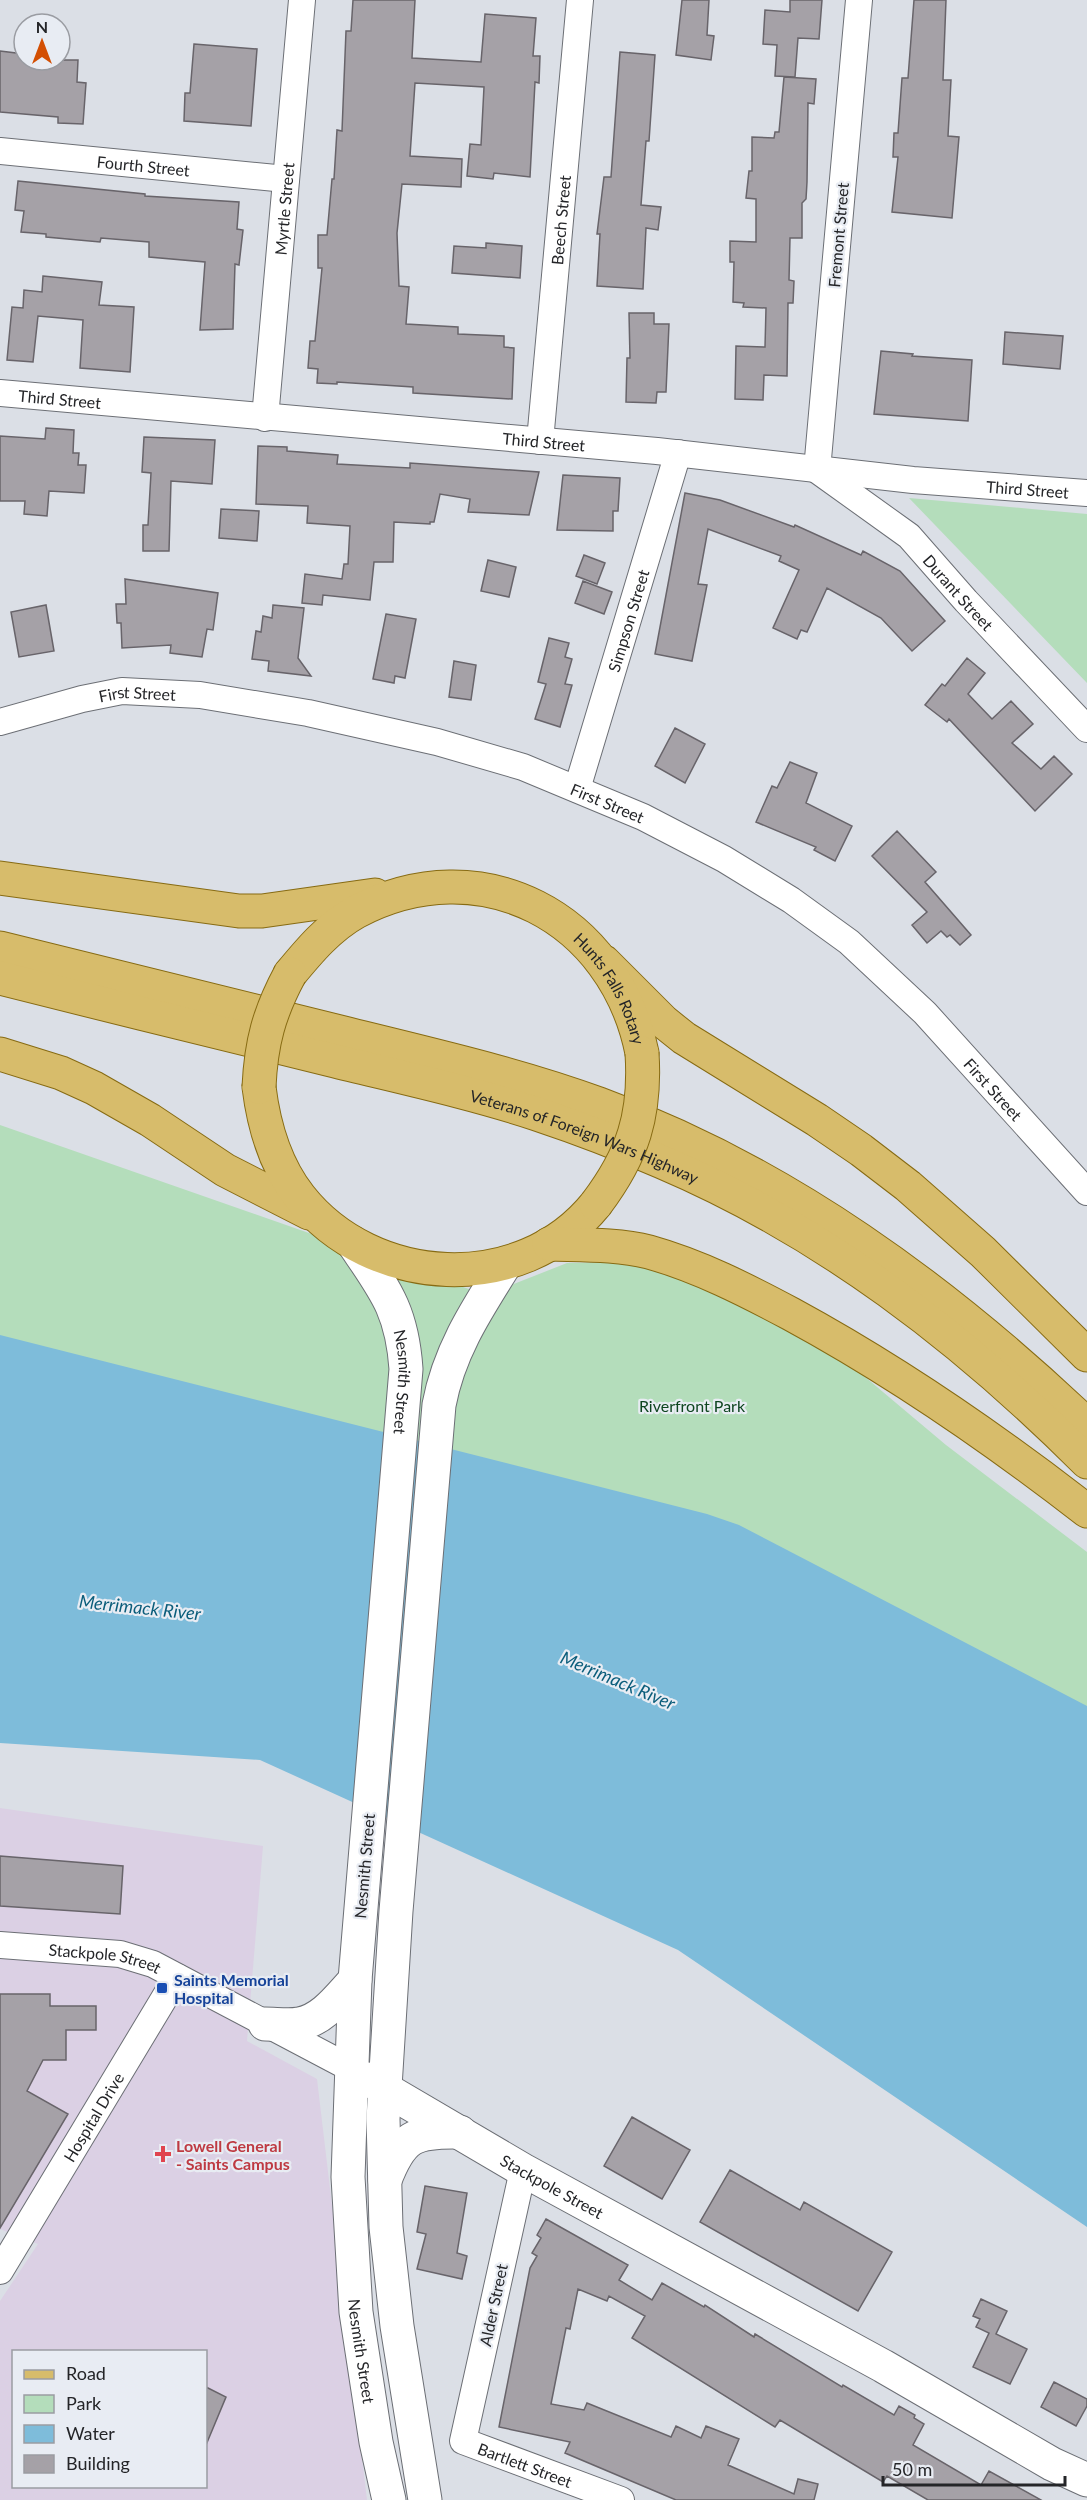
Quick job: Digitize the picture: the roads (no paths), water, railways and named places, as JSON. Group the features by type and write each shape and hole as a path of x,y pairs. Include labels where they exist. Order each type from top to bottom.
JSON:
{"main road":[{"path":"0,878 239,911 262,911 362,896 410,892"},
{"name":"Hunts Falls Rotary","path":"464,888 490,891 542,910 565,924 604,962 628,1005 637,1028 642,1053 643,1080 638,1127 614,1180 596,1204 570,1230 549,1244 506,1263 461,1270 427,1268 394,1262 353,1243 320,1219 300,1197 271,1145 263,1117 259,1088 260,1058 266,1028 276,1001 290,974 308,951 330,931 354,913 381,900 410,892 464,888"},
{"name":"Veterans of Foreign Wars Highway","path":"0,948 498,1072 601,1104 660,1129 716,1155 771,1185 823,1214 875,1248 968,1319 1087,1425"},
{"path":"604,962 664,1022 684,1038 817,1120 908,1186 983,1252 1087,1355"},
{"name":"Veterans of Foreign Wars Highway","path":"0,978 497,1102 582,1129 664,1162 793,1229 879,1283 951,1337 1087,1462"},
{"path":"0,1054 61,1073 94,1088 150,1120 225,1170 320,1219"},
{"name":"Nesmith Street","path":"353,1243 388,1296 398,1317 404,1343 405,1395 355,1980 350,2068 348,2177 356,2312 376,2442 389,2500"},
{"path":"549,1244 606,1246 646,1251 683,1263 766,1301 865,1356 962,1418 1087,1511"},
{"path":"425,2500 397,2326 386,2227 383,2119 396,1911 439,1405 444,1379 453,1353 467,1325 506,1263"},
{"path":"265,2024 298,2025 310,2020 324,2013 355,1980"},
{"name":"Stackpole Street","path":"350,2068 523,2170 874,2360 1052,2463 1087,2480"},
{"path":"384,2182 394,2156 403,2145 414,2138 432,2132 460,2132"}],"street":[{"name":"Myrtle Street","path":"265,418 302,0"},
{"name":"Beech Street","path":"540,441 580,0"},
{"name":"Fremont Street","path":"818,470 859,0"},
{"name":"Fourth Street","path":"0,151 286,179"},
{"name":"Third Street","path":"0,393 678,453 913,480 1087,493"},
{"name":"Simpson Street","path":"577,789 678,453"},
{"name":"Durant Street","path":"818,470 909,536 966,602 1087,729"},
{"name":"First Street","path":"0,722 82,699 122,691 200,695 308,713 437,742 522,767 652,821 724,859 791,900 849,942 925,1013 1087,1192"},
{"name":"Stackpole Street","path":"0,1945 120,1954 153,1964 350,2068"},
{"name":"Hospital Drive","path":"3,2261 177,1977"},
{"name":"Alder Street","path":"463,2441 523,2170"},
{"name":"Bartlett Street","path":"463,2441 621,2500"}],"water":[{"name":"Merrimack River","path":"0,1335 707,1514 739,1525 1087,1706 1087,2227 678,1950 260,1760 0,1743"}],"place":[{"name":"Saints Memorial Hospital","path":"162,1988"},
{"name":"Lowell General - Saints Campus","path":"163,2154"}],"park label":[{"name":"Riverfront Park","path":"692,1405"}]}
